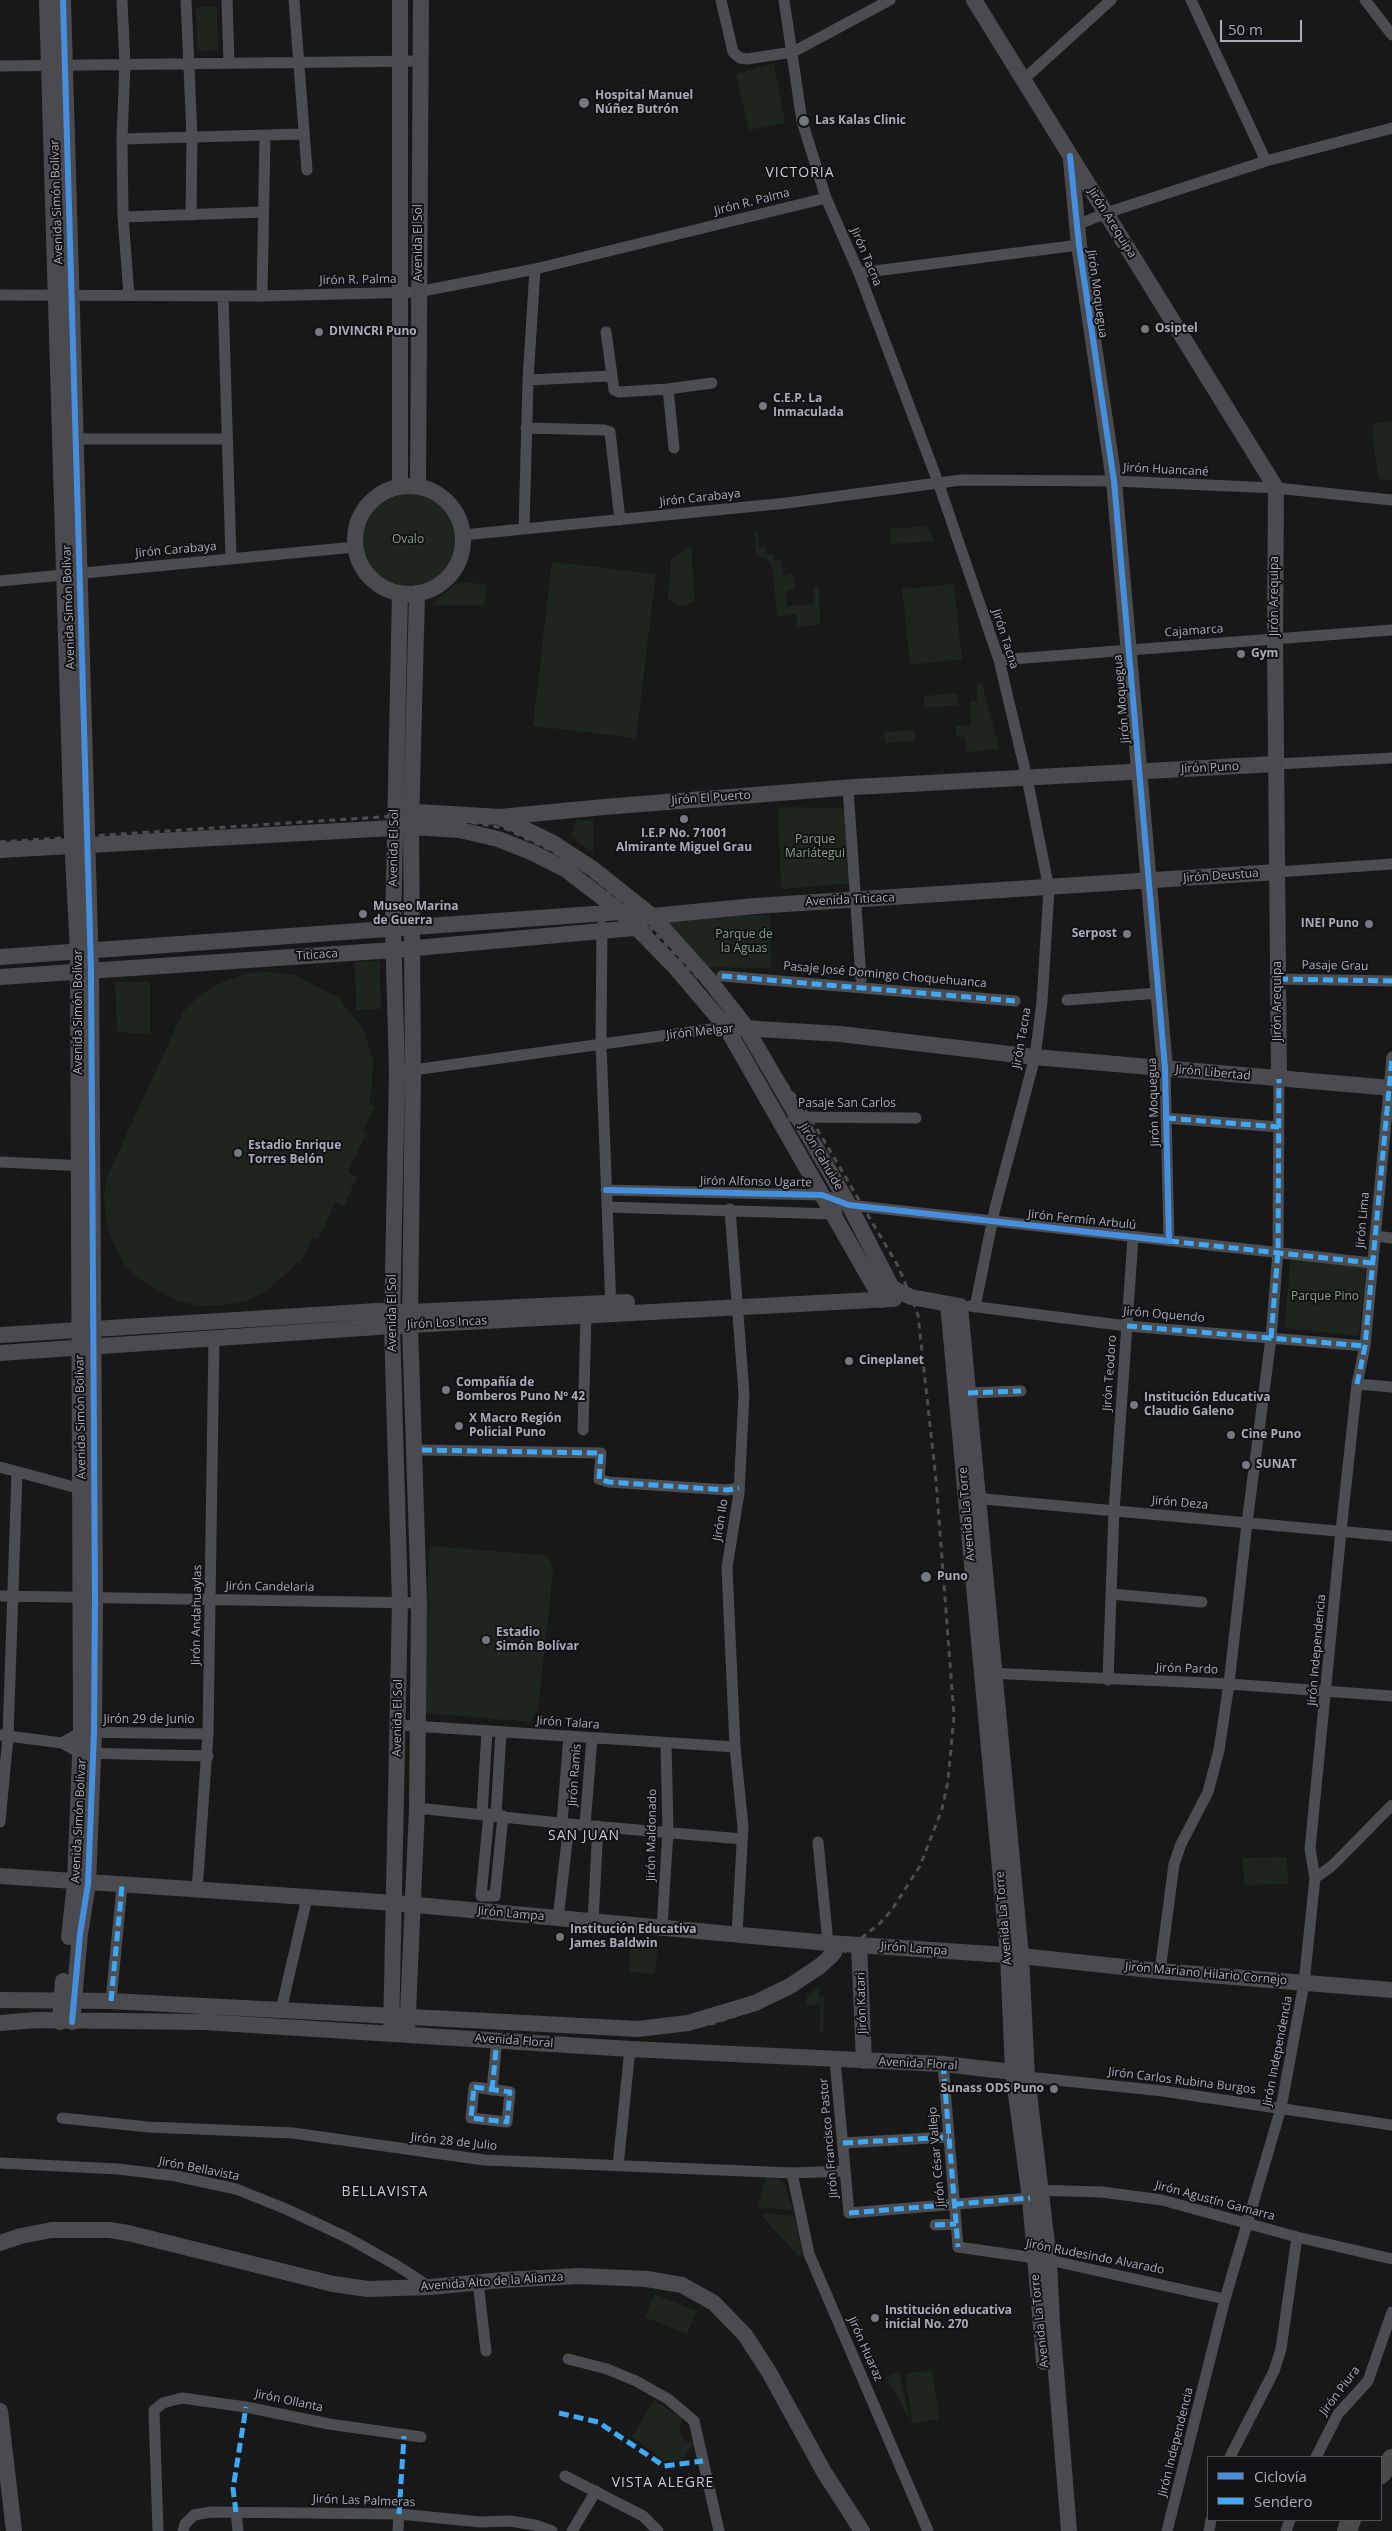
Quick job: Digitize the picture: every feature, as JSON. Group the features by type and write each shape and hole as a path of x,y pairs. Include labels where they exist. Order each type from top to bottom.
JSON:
{"highway":[{"path":"1382,2473 1392,2459"}],"street":[{"name":"Avenida Simón Bolívar","path":"47,0 56,66 84,951 84,1330 88,1598 87,1733 82,1883 67,2000 66,2022"},
{"name":"Avenida Simón Bolívar","path":"56,66 62,0"},
{"path":"122,0 125,64 122,139 123,217 130,295"},
{"path":"186,0 192,136 191,215"},
{"path":"227,0 229,63"},
{"path":"294,0 307,170"},
{"name":"Avenida El Sol","path":"400,0 400,486"},
{"name":"Avenida El Sol","path":"418,486 421,0"},
{"path":"721,0 733,52 740,58 748,59 793,52 890,0"},
{"name":"Jirón Tacna","path":"784,0 802,121 826,198 859,273 938,482 999,660 1028,778 1049,888 1042,1002 1034,1057 993,1222 961,1305"},
{"name":"Jirón Arequipa","path":"974,0 1276,488 1275,639 1279,1127 1278,1252 1272,1338 1247,1522 1230,1684 1219,1750 1208,1792 1174,1864 1160,1971"},
{"path":"1023,80 1111,0"},
{"path":"1190,0 1266,161"},
{"path":"1365,0 1392,35"},
{"path":"0,66 188,63 300,64 420,61"},
{"path":"1077,225 1106,213 1266,161 1392,128"},
{"path":"122,139 304,134"},
{"path":"262,296 265,136"},
{"name":"Jirón Moquegua","path":"1070,156 1079,246 1114,481 1165,1068 1169,1241"},
{"name":"Jirón R. Palma","path":"0,294 262,296 418,292 535,268 826,198"},
{"path":"123,217 263,212"},
{"path":"859,273 1079,246"},
{"path":"524,528 528,380 535,268"},
{"name":"Avenida Simón Bolívar","path":"63,295 75,439 72,573"},
{"path":"223,296 231,558"},
{"path":"606,332 610,376 614,390 619,392 668,389 712,383"},
{"path":"528,380 610,376"},
{"path":"668,389 674,448"},
{"path":"526,428 604,430 610,432 620,520"},
{"path":"75,439 227,439"},
{"name":"Jirón Huancané","path":"938,482 1114,481 1276,488 1392,500"},
{"name":"Jirón Carabaya","path":"463,535 787,503 938,482"},
{"path":"400,486 418,486 435,492 449,503 459,518 463,535 462,551 456,566 446,579 433,589 417,593 400,593 384,588 370,578 360,563 354,547 355,530 360,514 370,501 384,491 400,486"},
{"name":"Jirón Carabaya","path":"0,581 354,547"},
{"name":"Avenida El Sol","path":"399,2034 392,2016 400,1603 392,1319 411,948 403,819 400,593"},
{"name":"Avenida El Sol","path":"399,2034 408,2018 417,1808 419,1603 405,1071 393,928 403,819 417,593"},
{"name":"Cajamarca","path":"999,660 1392,630"},
{"name":"Jirón Puno","path":"1028,778 1392,758"},
{"name":"Jirón El Puerto","path":"403,819 500,817 848,788 1028,778"},
{"path":"848,788 862,979"},
{"name":"Jirón Cahuide","path":"500,817 553,843 593,869 652,916 707,977 746,1028 849,1205 890,1294"},
{"path":"0,850 403,819 498,839 565,869 620,912 675,967 726,1027 833,1214 890,1294 961,1305"},
{"name":"Jirón Deustua","path":"1049,888 1392,864"},
{"name":"Avenida Titicaca","path":"620,912 652,916 755,906 1049,888"},
{"name":"Titicaca","path":"0,977 394,950 602,923 620,912"},
{"path":"634,928 652,916"},
{"path":"602,923 601,1044 611,1308"},
{"name":"Titicaca","path":"0,957 393,928 602,923 634,928"},
{"name":"Pasaje José Domingo Choquehuanca","path":"722,976 758,977 1015,1001"},
{"name":"Pasaje Grau","path":"1278,979 1392,981"},
{"path":"1067,1000 1159,993"},
{"name":"Jirón Melgar","path":"405,1071 726,1027 840,1034 1034,1057"},
{"name":"Jirón Libertad","path":"1034,1057 1390,1088"},
{"name":"Jirón Lima","path":"1357,1384 1365,1346 1392,1057"},
{"name":"Pasaje San Carlos","path":"778,1117 916,1118"},
{"path":"1166,1118 1279,1127"},
{"path":"0,1162 85,1166"},
{"name":"Jirón Alfonso Ugarte","path":"606,1190 822,1195 849,1205 993,1222"},
{"path":"607,1208 730,1209 833,1214 849,1205"},
{"name":"Jirón Ilo","path":"730,1209 744,1394 739,1488 727,1567 735,1747 742,1839 736,1934"},
{"name":"Jirón Fermín Arbulú","path":"993,1222 1372,1263"},
{"path":"1375,1236 1392,1238"},
{"name":"Jirón Teodoro","path":"1108,1680 1114,1511 1133,1238"},
{"name":"Jirón Los Incas","path":"411,1319 890,1294"},
{"name":"Jirón Oquendo","path":"961,1305 1127,1326 1365,1346"},
{"name":"Avenida La Torre","path":"961,1305 968,1392 972,1498"},
{"name":"Avenida La Torre","path":"961,1305 972,1498 1015,1955 1020,2074 1041,2259 1061,2531"},
{"name":"Jirón Los Incas","path":"0,1335 84,1330 392,1319 586,1315 611,1308"},
{"path":"583,1430 586,1315"},
{"name":"Jirón Los Incas","path":"0,1353 214,1338 392,1319"},
{"name":"Jirón Andahuaylas","path":"197,1891 208,1756 212,1600 214,1338"},
{"path":"1357,1384 1392,1387"},
{"name":"Jirón Independencia","path":"1167,2531 1225,2299 1281,2108 1304,1983 1315,1878 1310,1849 1357,1384"},
{"path":"968,1392 1021,1391"},
{"path":"422,1450 601,1453 599,1479 609,1482 718,1489 739,1488"},
{"path":"0,1467 16,1473 87,1491"},
{"path":"0,1822 14,1596 16,1473"},
{"name":"Jirón Deza","path":"972,1498 1392,1536"},
{"path":"1111,1594 1202,1602"},
{"name":"Jirón Candelaria","path":"0,1596 419,1603"},
{"name":"Jirón Pardo","path":"988,1673 1108,1680 1230,1684 1392,1696"},
{"name":"Jirón Talara","path":"398,1725 735,1747"},
{"path":"487,1731 493,1815 495,1896 481,1896 493,1815 501,1732"},
{"path":"62,1743 87,1733"},
{"name":"Jirón 29 de Junio","path":"87,1733 208,1734"},
{"path":"4,1736 62,1743 86,1754 208,1756"},
{"name":"Jirón Ramis","path":"558,1919 569,1736"},
{"name":"Jirón Ramis","path":"592,1738 585,1825 742,1839"},
{"name":"Jirón Maldonado","path":"662,1928 668,1831 666,1743"},
{"path":"1315,1878 1332,1866 1392,1805"},
{"path":"417,1808 585,1825"},
{"path":"593,1922 598,1826"},
{"path":"818,1842 834,1943"},
{"name":"Jirón Lampa","path":"0,1876 122,1886 395,1903 834,1943 1015,1955"},
{"path":"111,2001 122,1886"},
{"path":"282,2010 307,1898"},
{"name":"Avenida Floral","path":"0,2000 111,2001 638,2029 688,2023 735,2011 773,1995 826,1961 834,1943"},
{"name":"Jirón Katari","path":"860,1945 864,2061"},
{"name":"Jirón Mariano Hilario Cornejo","path":"1015,1955 1160,1971 1392,1990"},
{"name":"Avenida Floral","path":"0,2023 36,2020 66,2022 204,2022 630,2049 943,2064 1020,2074"},
{"path":"492,2090 498,2040"},
{"path":"618,2166 630,2049"},
{"name":"Jirón Francisco Pastor","path":"835,2060 850,2213 955,2204"},
{"name":"Jirón César Vallejo","path":"943,2064 958,2247"},
{"name":"Jirón Carlos Rubina Burgos","path":"1020,2074 1163,2091 1392,2125"},
{"name":"Jirón 28 de Julio","path":"62,2118 148,2127 293,2134 484,2160 792,2174 845,2171"},
{"path":"843,2143 949,2138"},
{"name":"Jirón Bellavista","path":"0,2164 118,2169 176,2176 236,2189 270,2202 348,2238 389,2260 430,2287"},
{"name":"Jirón Huaraz","path":"792,2174 809,2254 928,2531"},
{"name":"Jirón Agustín Gamarra","path":"1034,2193 1102,2192 1141,2197 1392,2259"},
{"path":"955,2204 1034,2193"},
{"path":"935,2225 956,2224"},
{"name":"Avenida Alto de la Alianza","path":"0,2243 21,2236 52,2230 110,2230 351,2287 430,2287 580,2276 673,2282 700,2293 724,2311 752,2344 824,2472 862,2531"},
{"path":"1231,2456 1274,2371 1281,2349 1297,2237"},
{"name":"Jirón Rudesindo Alvarado","path":"958,2247 1041,2259 1225,2299"},
{"name":"Avenida La Torre","path":"1041,2259 1052,2322 1068,2531"},
{"path":"478,2282 486,2351"},
{"name":"Jirón Piura","path":"1316,2456 1334,2419 1368,2381 1392,2312"},
{"path":"568,2359 607,2369 636,2381 668,2399 694,2422 719,2531"},
{"name":"Jirón Ollanta","path":"158,2531 154,2410 163,2403 182,2398 246,2407 330,2424 421,2437"},
{"path":"0,2411 14,2531"},
{"path":"565,2476 643,2516 658,2531"},
{"path":"572,2531 596,2491"},
{"path":"236,2512 238,2531"},
{"name":"Jirón Las Palmeras","path":"183,2531 189,2518 199,2513 236,2512 399,2514 481,2526 522,2522 552,2531"},
{"path":"398,2531 399,2514"}],"green space":[{"path":"196,7 217,7 218,50 197,51"},
{"path":"774,63 785,123 749,130 736,74"},
{"path":"1392,421 1392,480 1381,480 1378,477 1372,427 1377,423"},
{"name":"Ovalo","path":"408,492 426,495 442,506 453,522 456,540 453,558 442,574 426,585 408,588 390,585 374,574 363,558 360,540 363,522 374,506 390,495"},
{"path":"926,526 935,541 891,544 890,529"},
{"path":"754,529 758,532 759,548 766,546 767,554 774,555 774,560 781,559 784,576 792,574 796,589 786,590 787,606 813,604 814,588 819,586 820,625 797,627 796,614 777,617 773,569 768,560 756,555"},
{"path":"691,545 695,601 683,606 668,600 671,560"},
{"path":"552,562 656,574 636,738 533,726"},
{"path":"458,582 488,585 484,605 430,605"},
{"path":"954,584 962,659 910,665 902,589"},
{"path":"982,683 999,749 966,752 965,737 956,737 956,726 971,725 970,701 977,701 977,685"},
{"path":"957,693 958,705 925,708 924,696"},
{"path":"914,730 915,741 885,743 884,732"},
{"name":"Parque Mariátegui","path":"778,807 848,808 854,883 781,889"},
{"path":"576,820 593,820 593,853 571,836"},
{"name":"Parque de la Aguas","path":"770,915 771,968 705,967 655,918"},
{"path":"380,961 381,1009 356,1010 355,962"},
{"name":"Estadio Enrique Torres Belón","path":"271,972 295,975 337,997 364,1030 373,1060 369,1104 375,1106 363,1131 366,1134 348,1172 357,1177 344,1206 335,1203 318,1240 312,1238 301,1264 296,1261 293,1267 265,1292 245,1302 223,1305 201,1306 177,1301 139,1279 123,1263 113,1243 106,1220 104,1196 107,1177 183,1012 201,994 218,984 248,973"},
{"path":"115,982 150,982 150,1034 117,1032"},
{"name":"Parque Pino","path":"1293,1258 1366,1267 1359,1334 1357,1336 1285,1328 1290,1263"},
{"name":"Estadio Simón Bolívar","path":"429,1546 544,1555 549,1558 553,1571 538,1710 530,1722 424,1713"},
{"path":"1287,1857 1288,1884 1244,1885 1243,1858"},
{"path":"631,1938 658,1940 655,1974 629,1972"},
{"path":"824,1987 818,1990 819,1997 824,1997 823,2032 820,2032 821,2005 806,2005 807,1996 817,1988"},
{"path":"766,2177 779,2179 784,2184 793,2210 757,2207"},
{"path":"764,2213 794,2216 803,2253 798,2256 762,2216"},
{"path":"654,2294 697,2311 687,2334 645,2317"},
{"path":"932,2370 939,2419 912,2423 905,2374"},
{"path":"899,2373 910,2420 886,2377"},
{"path":"654,2400 683,2419 679,2427 684,2441 694,2442 683,2460 665,2461 632,2437"}],"railway":[{"path":"0,842 395,816 451,819 504,828 548,849 584,870 637,914 746,1028 810,1117 898,1266 911,1297 918,1315 936,1480 954,1716 948,1781 942,1809 920,1866 891,1911 879,1924 823,1969 798,1986 755,2009 715,2023 676,2031 633,2034 0,2002"}],"marked path":[{"path":"722,976 1015,1001"},
{"path":"1278,979 1392,981"},
{"path":"1357,1384 1365,1346 1392,1057"},
{"path":"1271,1338 1278,1252 1279,1079"},
{"path":"1166,1118 1279,1127"},
{"path":"1169,1241 1372,1263"},
{"path":"1127,1326 1365,1346"},
{"path":"968,1393 1021,1391"},
{"path":"422,1450 601,1453 599,1479 609,1482 727,1490 739,1488"},
{"path":"111,2001 122,1886"},
{"path":"492,2090 497,2040"},
{"path":"943,2064 958,2247"},
{"path":"474,2087 510,2092 507,2122 471,2118 474,2087"},
{"path":"843,2143 949,2137"},
{"path":"849,2213 1030,2198"},
{"path":"935,2225 956,2224"},
{"path":"236,2512 233,2489 246,2407"},
{"path":"559,2413 598,2422 664,2466 703,2461"},
{"path":"399,2514 404,2436"}],"cycle path":[{"path":"63,0 91,970 95,1598 94,1733 88,1884 80,1934 72,2022"},
{"path":"606,1190 822,1195 849,1205 1169,1241 1165,1068 1114,481 1079,245 1070,156"}],"place":[{"name":"Hospital Manuel Núñez Butrón","path":"584,103"},
{"name":"Las Kalas Clinic","path":"804,121"},
{"name":"Osiptel","path":"1145,329"},
{"name":"DIVINCRI Puno","path":"319,332"},
{"name":"C.E.P. La Inmaculada","path":"763,406"},
{"name":"Gym","path":"1241,654"},
{"name":"I.E.P No. 71001 Almirante Miguel Grau","path":"684,819"},
{"name":"Museo Marina de Guerra","path":"363,914"},
{"name":"INEI Puno","path":"1369,924"},
{"name":"Serpost","path":"1127,934"},
{"name":"Estadio Enrique Torres Belón","path":"238,1153"},
{"name":"Cineplanet","path":"849,1361"},
{"name":"Compañía de Bomberos Puno Nº 42","path":"446,1390"},
{"name":"Institución Educativa Claudio Galeno","path":"1134,1405"},
{"name":"X Macro Región Policial Puno","path":"459,1426"},
{"name":"Cine Puno","path":"1231,1435"},
{"name":"SUNAT","path":"1246,1465"},
{"name":"Puno","path":"926,1577"},
{"name":"Estadio Simón Bolívar","path":"486,1640"},
{"name":"Institución Educativa James Baldwin","path":"560,1937"},
{"name":"Sunass ODS Puno","path":"1054,2089"},
{"name":"Institución educativa inicial No. 270","path":"875,2318"}],"district":[{"name":"VICTORIA","path":"800,173"},
{"name":"SAN JUAN","path":"584,1836"},
{"name":"BELLAVISTA","path":"385,2192"},
{"name":"VISTA ALEGRE","path":"663,2483"}]}
